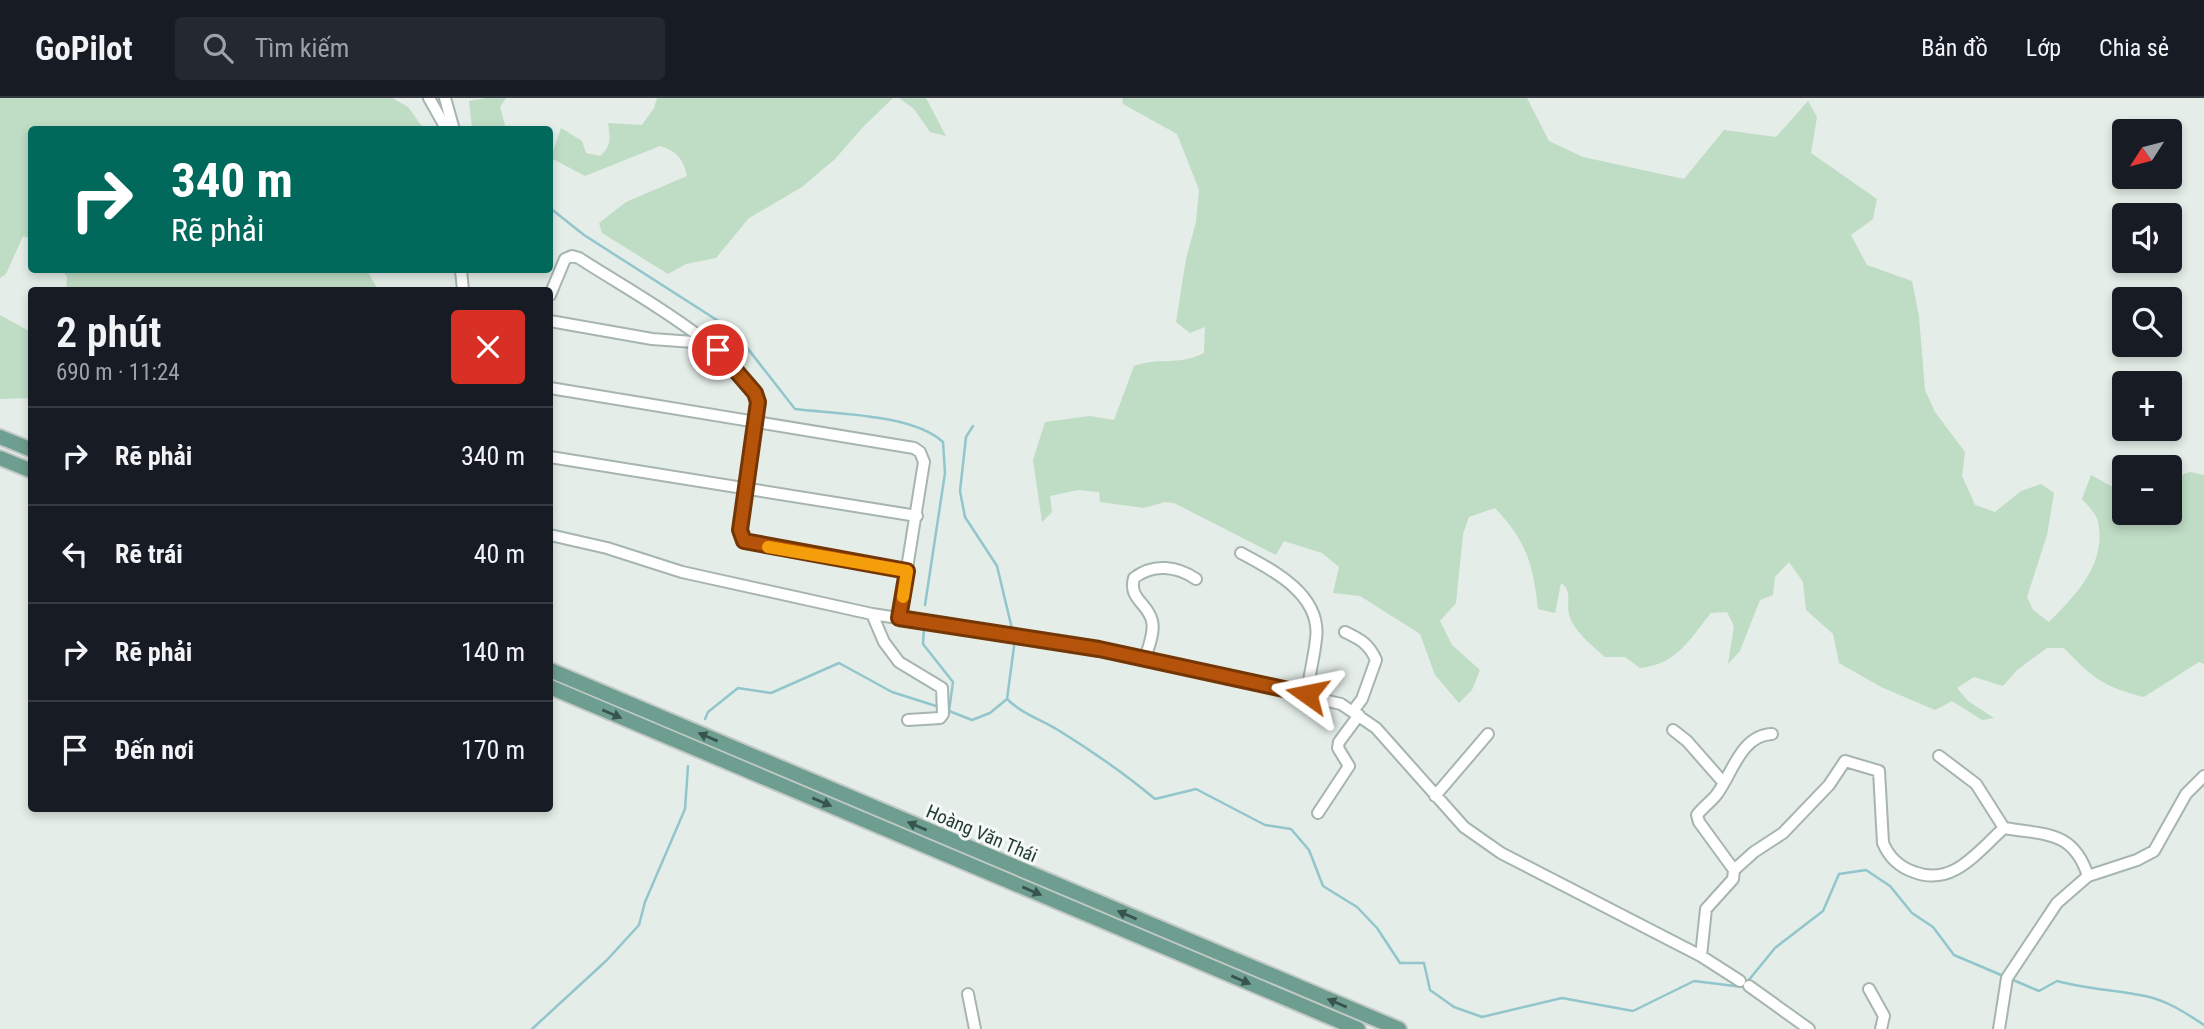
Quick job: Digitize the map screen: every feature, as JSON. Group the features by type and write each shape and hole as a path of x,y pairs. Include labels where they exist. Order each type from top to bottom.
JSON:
{"main road":[{"path":"0,437 28,448"},
{"path":"0,458 28,469"},
{"name":"Hoàng Văn Thái","path":"553,671 1399,1029"},
{"name":"Hoàng Văn Thái","path":"553,688 1358,1029"}],"street":[{"path":"429,98 445,126"},
{"path":"445,98 453,126"},
{"path":"553,288 565,259 572,256 579,258 718,350 755,393 758,402 740,530 749,543 907,571"},
{"path":"553,322 652,339 707,343"},
{"path":"553,389 755,424 914,448 920,452 924,462 899,618"},
{"path":"553,457 917,516"},
{"path":"553,536 607,548 682,572 872,614 1145,659 1307,694 1356,713 1376,728 1464,827 1502,853 1701,956 1809,1029"},
{"path":"1241,553 1282,575 1309,608 1316,627 1316,640 1307,694"},
{"path":"1145,659 1154,625 1148,608 1136,598 1132,587 1134,578 1151,570 1178,568 1196,579"},
{"path":"872,614 884,642 899,662 938,684 944,692 940,718 908,720"},
{"path":"1318,813 1349,766 1338,748 1339,742 1356,713 1376,660 1369,646 1359,637 1345,632"},
{"path":"1673,730 1687,741 1723,782"},
{"path":"1435,796 1488,734"},
{"path":"1701,956 1706,909 1734,879 1734,870 1699,822 1697,815 1715,797 1739,754 1766,734 1772,734"},
{"path":"1939,756 1982,790 2004,828 2066,840 2081,857 2088,876"},
{"path":"1734,870 1754,852 1783,833 1829,785 1845,761 1879,771 1883,843 1888,854 1909,871 1928,878 1954,872 2004,828"},
{"path":"1999,1029 2007,978 2057,903 2088,876 2137,860 2154,851 2186,794 2204,776"},
{"path":"1869,989 1884,1016 1881,1029"},
{"path":"968,994 975,1029"}],"green space":[{"path":"0,98 392,98 408,107 422,126 28,126 28,238 23,236 6,274 0,278"},
{"path":"506,98 500,107 505,126 472,126 469,101"},
{"path":"657,98 893,98 835,159 802,187 749,218 716,258 686,264 668,274 602,233 599,223 626,202 687,176 678,156 660,146 585,176 553,159 561,128 582,141 586,153 600,156 610,137 608,123 642,125 654,108"},
{"path":"899,98 926,98 946,136 930,132 914,109"},
{"path":"1122,98 1527,98 1549,141 1583,157 1684,179 1724,130 1776,137 1808,101 1817,117 1811,153 1877,199 1873,219 1851,235 1867,265 1912,281 1919,316 1925,390 1935,412 1965,452 1962,476 1975,505 1995,512 2021,491 2041,484 2054,493 2047,535 2027,597 2033,610 2049,622 2079,589 2094,565 2100,537 2098,522 2082,499 2091,475 2112,486 2112,525 2182,525 2182,475 2190,472 2204,475 2204,664 2199,662 2144,697 2099,680 2064,648 2047,648 2017,670 2003,686 1974,677 1957,688 1968,701 1994,718 1982,720 1952,701 1935,710 1881,687 1839,663 1833,634 1806,610 1803,582 1789,562 1775,577 1773,595 1760,600 1740,651 1728,664 1734,626 1727,612 1711,613 1689,641 1664,662 1640,668 1625,657 1605,657 1584,638 1571,620 1568,593 1561,583 1555,613 1538,609 1527,554 1515,532 1495,508 1469,517 1463,534 1456,603 1440,621 1452,645 1480,670 1472,690 1459,703 1435,675 1420,634 1360,596 1333,593 1339,567 1322,553 1284,541 1276,555 1174,503 1165,502 1144,508 1100,502 1099,492 1078,490 1050,496 1052,512 1042,522 1033,460 1045,422 1090,416 1114,420 1134,366 1186,359 1204,353 1205,327 1190,333 1176,322 1186,259 1196,222 1199,190 1177,134 1123,104"},
{"path":"64,273 369,273 376,287 66,287 67,277"},
{"path":"0,315 28,330 28,398 0,399"}],"waterway":[{"path":"553,210 584,235 734,331 795,409 894,421 930,433 943,442 945,473 925,605"},
{"path":"973,426 966,437 960,491 965,517 997,566 1013,633"},
{"path":"924,628 923,644 953,682 949,711 972,720 990,713 1007,699 1015,639"},
{"path":"705,719 708,712 738,688 771,693 839,663 892,692 936,706"},
{"path":"1007,699 1019,709 1095,754 1155,799 1196,789 1265,825 1291,829 1309,850 1323,886 1357,907 1377,928 1400,963 1424,963 1430,990 1454,1007 1482,1017 1562,998 1633,1011 1694,981 1743,987 1775,948 1823,911 1839,874 1866,870 1890,886 1912,913 1933,927 1954,955 2001,975"},
{"path":"532,1029 607,960 639,925 645,902 685,809 688,766"},
{"path":"2013,980 2039,991 2057,981 2145,996 2168,1004 2204,1025"}],"slow traffic":[{"path":"768,547 907,571 903,597"}],"route":[{"path":"718,350 755,393 758,402 740,530 744,541 907,571 899,618 1099,649 1307,694"}]}
